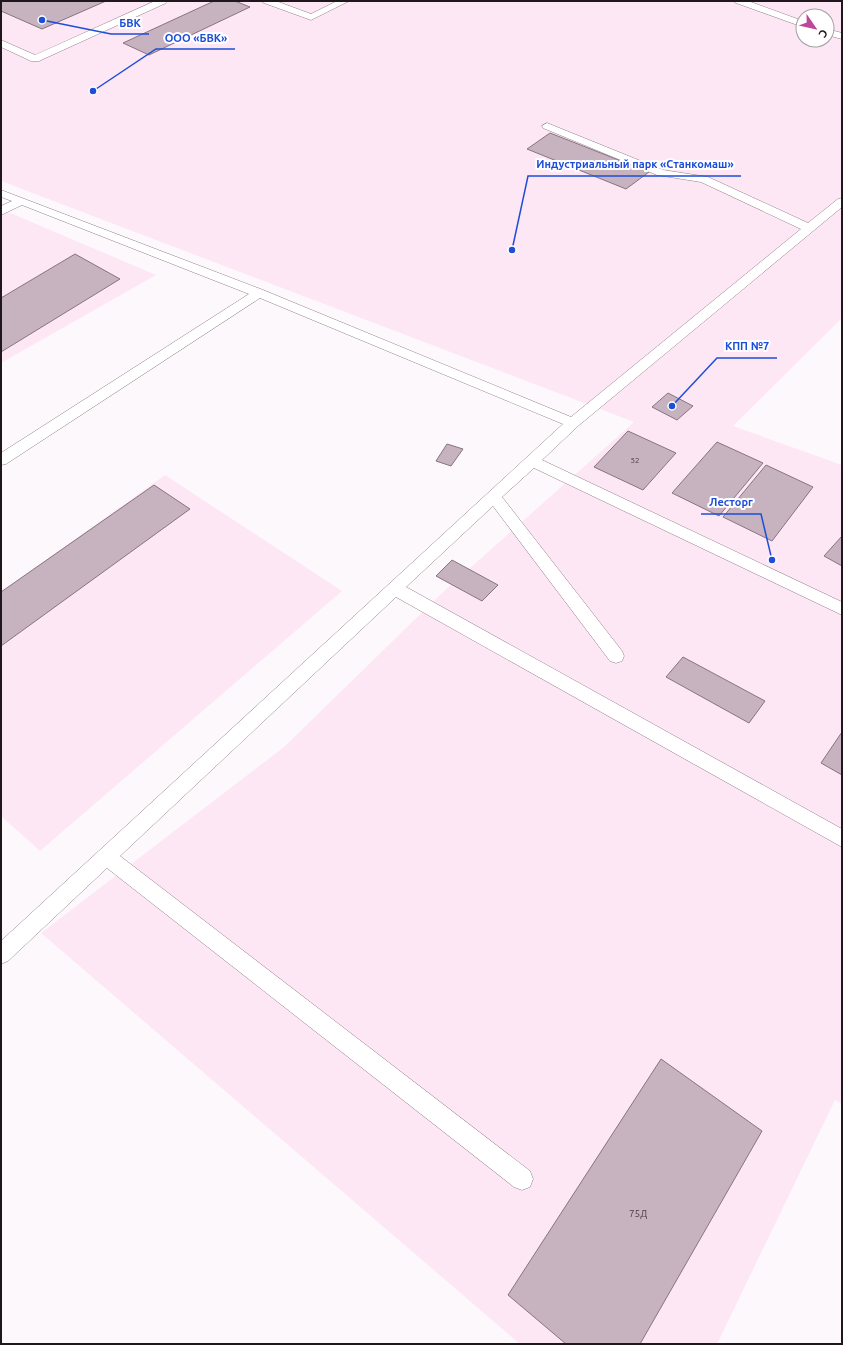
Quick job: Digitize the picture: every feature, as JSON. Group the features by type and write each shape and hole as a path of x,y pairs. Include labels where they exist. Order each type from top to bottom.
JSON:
{"lane":[{"path":"1,43 36,59 162,1"},
{"path":"267,1 311,17 344,1"},
{"path":"739,1 795,21"},
{"path":"547,126 661,173 704,179 809,228"},
{"path":"1,193 259,294 573,423"},
{"path":"1,211 21,201"},
{"path":"1,954 573,423 842,201"},
{"path":"1,460 259,294"},
{"path":"532,460 842,609"},
{"path":"494,496 616,656"},
{"path":"394,588 842,839"},
{"path":"106,856 522,1179"}],"shaded area":[{"path":"1,1 842,1 842,318 733,426 842,465 842,1104 835,1100 717,1344 520,1344 41,933 284,747 441,594 634,422 1,181"},
{"path":"1,209 156,275 1,363"},
{"path":"165,475 342,591 40,851 1,816 1,592"}],"building":[{"path":"1,1 106,1 42,29 1,11"},
{"path":"214,1 235,1 250,7 149,55 123,43"},
{"path":"550,133 649,172 626,189 527,149"},
{"path":"75,254 120,279 1,352 1,298"},
{"path":"668,393 693,406 677,420 652,407"},
{"path":"628,431 676,453 643,490 594,467"},
{"path":"717,442 763,463 719,516 672,493"},
{"path":"447,444 463,449 451,466 436,461"},
{"path":"766,465 813,487 772,541 723,517"},
{"path":"154,485 190,509 1,646 1,592"},
{"path":"842,536 842,566 824,556"},
{"path":"452,560 498,585 482,601 436,576"},
{"path":"683,657 765,701 749,723 666,677"},
{"path":"842,732 842,775 821,763"},
{"path":"661,1059 762,1131 640,1344 566,1344 508,1295"}],"place":[{"name":"БВК","path":"42,20"},
{"name":"ООО «БВК»","path":"93,91"},
{"name":"Индустриальный парк «Станкомаш»","path":"512,250"},
{"name":"КПП №7","path":"672,406"},
{"name":"Лесторг","path":"772,560"}]}
